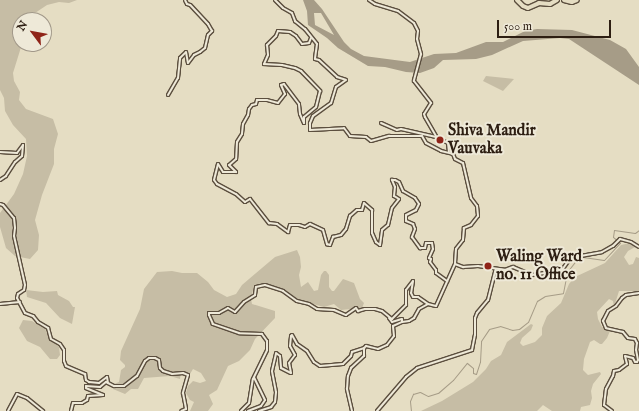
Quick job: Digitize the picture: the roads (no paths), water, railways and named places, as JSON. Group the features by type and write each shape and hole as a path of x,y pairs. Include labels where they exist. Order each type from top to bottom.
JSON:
{"highway":[{"path":"517,0 523,6 528,8 539,3 550,4 557,0"},
{"path":"564,0 572,2 577,0"}],"street":[{"path":"168,95 178,78 178,64 180,58 186,52 188,62 194,54 205,48 208,35 212,31 208,24 190,5 187,4 185,0"},
{"path":"276,0 283,8 292,13 294,21 317,44 315,59 319,60 337,77 346,80 336,87 331,103 313,116 310,123 310,130 344,128 350,136 366,137 371,141 389,136 422,136 426,143 441,151 453,154 456,159 463,163 471,198 478,206 478,216 471,225 464,228 463,240 456,250 455,264 436,306 428,304 418,297 413,297 411,293 413,281 406,290 406,305 397,316 389,318"},
{"path":"369,0 375,4 398,11 414,22 418,32 417,39 421,54 414,81 431,103 424,114 437,138"},
{"path":"311,38 309,43 302,44 296,36 290,32 278,31 276,36 267,45 268,55 264,64 282,65 301,71 320,91 316,107 304,117 304,123 300,114 299,104 288,87 284,84 281,85 285,94 278,103 267,100 257,100 256,104 252,105 249,109 243,124 242,134 237,142 236,159 229,165 236,172 223,172 218,164 214,180 217,184 236,194 245,202 250,199 269,223 277,224 288,232 290,225 300,225 305,227 310,224 323,230 328,244 330,245 333,237 341,235 346,229 350,216 357,210 362,210 364,202 372,210 372,233 376,242 380,245 382,230 388,226 392,208 400,199 394,196 395,187 392,180 395,180 399,182 403,191 415,198 419,204 416,210 406,215 406,221 412,224 415,229 412,237 420,248 425,248 426,243 432,243 433,249 429,258 431,259 430,262 436,270 436,273 447,281"},
{"path":"381,123 397,130 427,134 437,138 448,143 449,152"},
{"path":"0,152 17,154 23,145 22,156 15,162 6,176 0,180"},
{"path":"0,204 3,205 14,218 14,236 24,285 23,292 18,294 17,298 25,313 33,316 38,322 48,328 51,340 60,344 64,350 64,361 66,366 85,374 86,380 89,382 99,383 107,377 108,383"},
{"path":"455,264 464,267 478,266 505,270 513,267 532,275 539,272 559,270 575,257 602,252 620,240 631,242 639,247"},
{"path":"377,411 406,377 417,368 472,350 475,334 475,318 477,313 488,300 496,269"},
{"path":"241,411 249,403 254,376 267,350 268,341 265,336 257,333 234,332 214,325 209,313 219,312 228,308 235,312 244,302 255,295 256,286 265,285 283,291 297,301 309,304 317,309 334,310 346,315 356,308 358,312 365,309 375,309 382,311 392,322 402,319 402,322"},
{"path":"612,411 604,405 606,389 614,376 614,370 619,370 627,364 625,356 633,358 635,362 637,362 636,350 638,345 635,339 628,338 623,332 606,328 603,320 608,311 614,308 626,295 639,293"},
{"path":"0,304 20,302"},
{"path":"260,411 271,407 275,402 276,392 272,371 276,353 280,356 282,368 292,373 289,363 295,355 290,346 292,335 297,344 307,351 314,362 320,366 343,364 351,356 352,352 366,346 373,349 383,348 394,337 393,326 413,319 419,309 428,304"},
{"path":"352,411 347,389 348,376 351,368 364,356 364,348"},
{"path":"71,411 73,403 82,403 88,396 103,395 86,388 86,386 100,387 108,383 121,386 130,382 137,376 144,362 149,358 155,358 158,360 160,368 163,371 172,374 182,373 188,375 183,393 186,409 181,411"},
{"path":"248,411 261,406 265,400 254,376"},
{"path":"8,411 17,394 27,398 43,411"}],"waterway":[{"path":"411,411 410,401 413,394 420,392 428,396 438,393 453,380 467,363 473,368 473,373 476,374 480,362 481,341 489,329 500,326 512,330 519,329 528,322 537,301 545,296 563,293 567,272 577,259 583,257 604,260 620,243 613,237 614,230 635,233 639,230"}],"place":[{"name":"Shiva Mandir Vauvaka","path":"440,140"},
{"name":"Waling Ward no. 11 Office","path":"488,266"}]}
